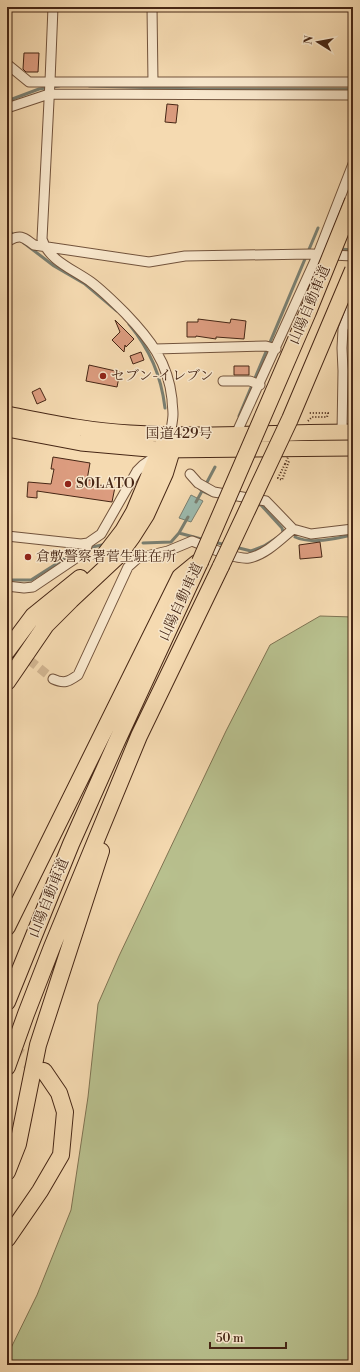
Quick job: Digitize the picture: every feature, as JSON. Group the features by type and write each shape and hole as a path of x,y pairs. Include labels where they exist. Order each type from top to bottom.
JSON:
{"highway":[{"name":"山陽自動車道","path":"7,1002 89,803 200,562 308,312 353,201"},
{"name":"山陽自動車道","path":"7,1067 52,947 139,736 290,419 353,270"},
{"name":"国道429号","path":"7,414 83,429 131,434 165,447 236,434 347,432"},
{"name":"国道429号","path":"7,429 81,443 165,447 353,448"},
{"path":"7,652 33,616 93,568 107,552 123,531 134,512 165,447"},
{"path":"7,682 46,625 118,556 132,537 146,515 165,473 165,447"},
{"path":"7,927 180,577 200,562"},
{"path":"7,1172 18,1144 38,1046 139,736"},
{"path":"7,1239 40,1191 61,1155 65,1112 59,1093 44,1071"}],"street":[{"path":"7,586 24,588 33,587 68,565 85,552 87,546 102,534 137,471 165,447 173,414 171,389 165,368 155,349 140,328 92,282 53,257 42,239 53,7"},
{"path":"152,7 153,82"},
{"path":"7,64 29,82 50,87 353,95"},
{"path":"7,108 50,87 153,82 353,82"},
{"path":"236,434 255,383 311,254 353,164"},
{"path":"13,237 21,237 34,245 149,262 185,256 311,254 353,256"},
{"path":"347,432 342,348 343,329 353,303"},
{"path":"155,349 271,347"},
{"path":"223,381 255,383"},
{"path":"190,474 198,483 214,492 266,501 293,529 311,534 353,528"},
{"path":"53,679 60,682 69,681 78,675 128,566 138,558 168,552 192,541 237,558 248,558 260,554 280,541 293,529"},
{"path":"7,536 81,544 87,546"}],"path":[{"path":"308,413 328,413 327,417 312,417"},
{"path":"285,464 278,478 282,480 289,461"}],"green space":[{"path":"320,616 353,617 353,1365 7,1365 7,1356 37,1295 71,1210 88,1097 98,1004 119,956 226,731 270,645"}],"shaded area":[{"path":"191,495 203,501 191,522 179,518"}],"building":[{"path":"24,53 39,53 38,72 26,72 23,69"},
{"path":"167,104 178,105 176,123 165,122"},
{"path":"198,319 230,323 231,319 246,321 244,339 216,337 216,339 196,336 187,337 187,322 198,322"},
{"path":"115,320 134,339 126,347 125,345 124,352 112,340 120,332"},
{"path":"141,352 144,360 133,364 130,356"},
{"path":"89,365 120,372 117,387 86,381"},
{"path":"234,366 249,366 249,375 234,375"},
{"path":"40,388 46,400 37,404 32,392"},
{"path":"53,457 90,463 87,480 92,480 91,484 115,487 112,502 37,491 37,498 27,497 28,482 51,484 54,469 51,469"},
{"path":"320,542 322,557 300,559 299,545"}],"waterway":[{"path":"7,101 39,89 59,86"},
{"path":"89,86 200,89 353,89"},
{"path":"7,228 15,237"},
{"path":"239,416 318,228"},
{"path":"20,240 54,266 85,284 117,311"},
{"path":"340,249 353,250"},
{"path":"129,324 149,353 161,385 165,408"},
{"path":"205,486 215,467"},
{"path":"197,486 202,491 211,495"},
{"path":"196,502 202,491"},
{"path":"255,504 261,505 282,528 283,532"},
{"path":"179,533 188,517"},
{"path":"143,543 171,542 179,533 205,540"},
{"path":"295,537 317,541 353,535"},
{"path":"235,547 251,551 264,546 278,537"},
{"path":"214,542 226,545"},
{"path":"7,580 31,580 78,550 102,545"}],"tunnel":[{"path":"8,643 53,679"},
{"path":"7,1048 44,1071"}],"place":[{"name":"セブン-イレブン","path":"103,376"},
{"name":"SOLATO","path":"68,484"},
{"name":"倉敷警察署菅生駐在所","path":"28,557"}]}
